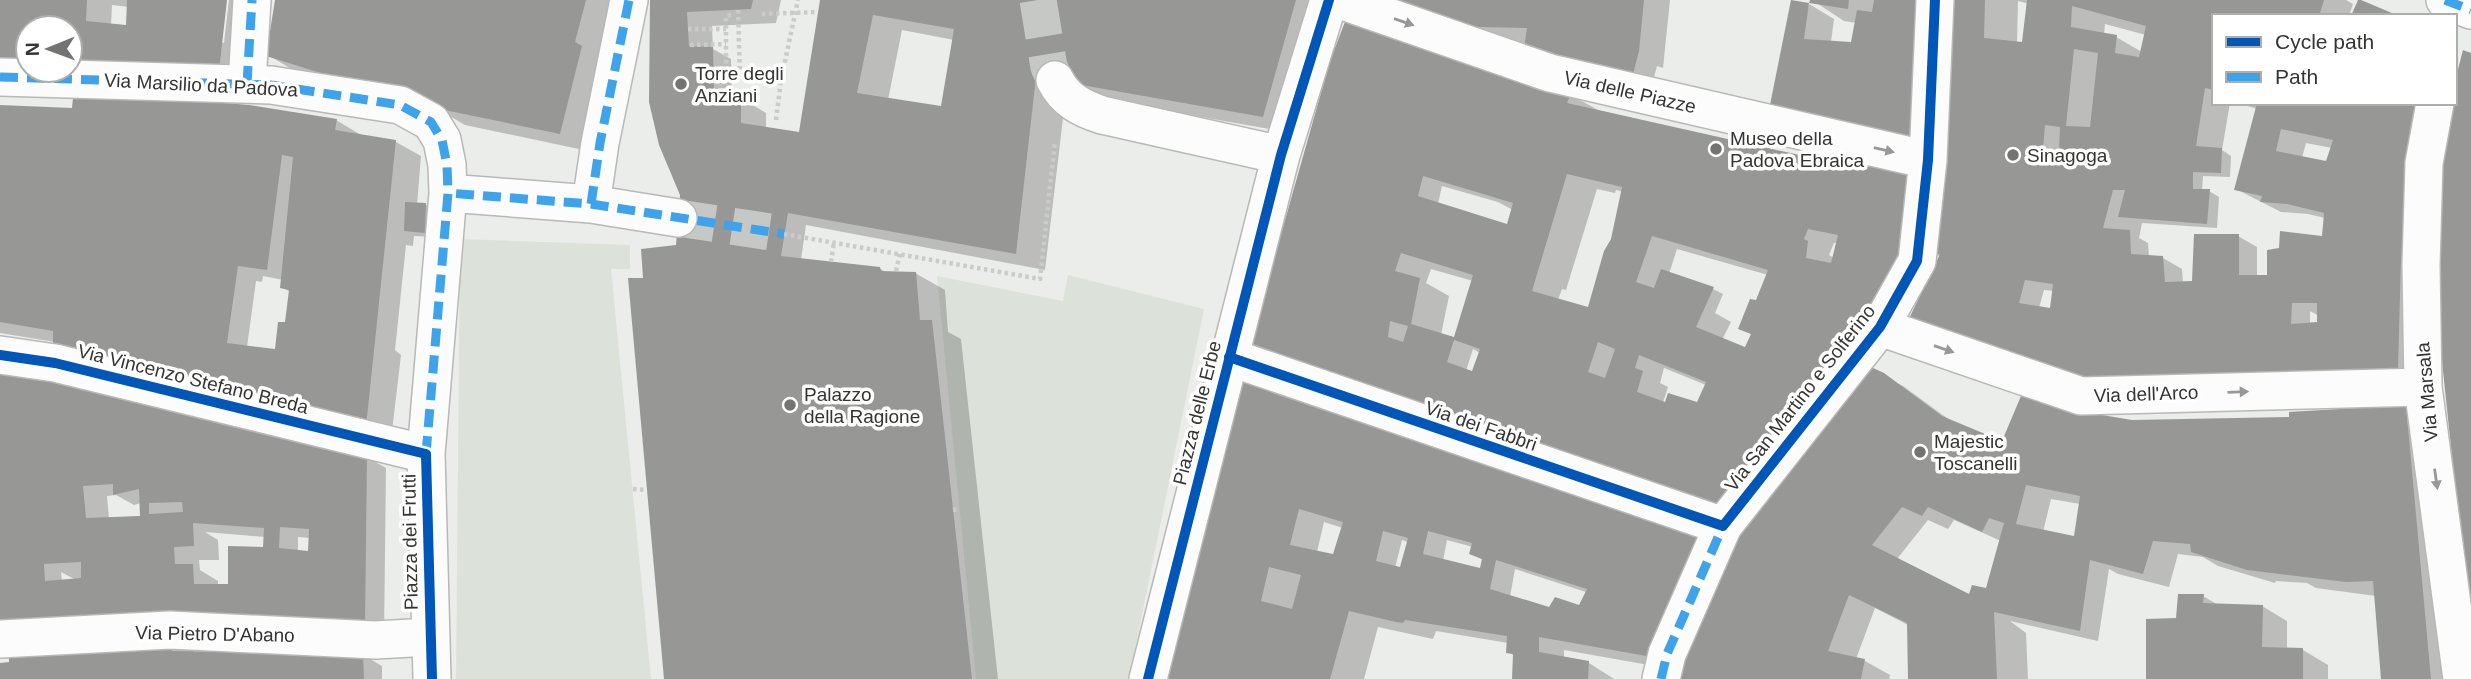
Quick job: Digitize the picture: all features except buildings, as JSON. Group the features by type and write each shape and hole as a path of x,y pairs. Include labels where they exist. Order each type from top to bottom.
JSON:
{"street":[{"path":"247,84 252,0"},
{"path":"591,204 600,143 629,0"},
{"name":"Piazza delle Erbe","path":"1147,679 1281,155 1329,0"},
{"name":"Via delle Piazze","path":"1340,0 1550,73 1928,160"},
{"name":"Via San Martino e Solferino","path":"1661,679 1667,654 1723,526 1880,327 1917,261 1928,160 1935,0"},
{"name":"Via Marsilio da Padova","path":"0,77 247,84 400,106"},
{"path":"1058,86 1084,109 1102,116 1281,155"},
{"name":"Via Marsala","path":"2435,105 2424,163 2421,264 2423,387 2462,679"},
{"name":"Piazza dei Frutti","path":"400,106 431,122 442,140 447,165 448,193 426,454 432,679"},
{"path":"448,193 591,204 678,218"},
{"name":"Via dell'Arco","path":"1880,327 2081,396 2423,387"},
{"name":"Via Vincenzo Stefano Breda","path":"0,355 55,363 377,443"},
{"name":"Via dei Fabbri","path":"1229,357 1723,526"},
{"name":"Piazza dei Frutti","path":"377,443 426,454"},
{"name":"Via Pietro D'Abano","path":"0,639 170,630 375,640 430,636"}],"path":[{"path":"776,120 781,80 798,0"},
{"path":"738,10 740,77"},
{"path":"762,14 818,12"},
{"path":"731,15 726,16 726,77 781,80"},
{"path":"688,30 726,29"},
{"path":"692,47 726,44"},
{"path":"713,72 726,72"},
{"path":"784,234 1040,279 1058,86"},
{"path":"831,262 834,242"},
{"path":"896,271 900,254"},
{"path":"632,489 647,490"}],"shaded area":[{"path":"460,239 630,245 630,269 611,269 651,679 456,679"},
{"path":"1068,275 1204,309 1129,679 976,679 937,276 1063,301"}],"tunnel":[{"path":"1038,0 1049,67 1055,80"},
{"path":"678,218 784,234"}],"marked path":[{"path":"247,84 252,0"},
{"path":"591,204 600,143 629,0"},
{"path":"2445,0 2471,10"},
{"path":"0,77 271,85 400,105 431,122 442,140 447,165 448,193"},
{"path":"426,454 448,193 591,204 784,234"},
{"path":"1661,679 1667,654 1723,526"}],"cycle path":[{"path":"1148,679 1281,155 1329,0"},
{"path":"1229,357 1723,526 1880,327 1917,261 1928,160 1935,0"},
{"path":"0,355 55,363 426,454 432,679"}],"place":[{"name":"Torre degli Anziani","path":"681,84"},
{"name":"Museo della Padova Ebraica","path":"1716,149"},
{"name":"Sinagoga","path":"2013,155"},
{"name":"Palazzo della Ragione","path":"790,405"},
{"name":"Majestic Toscanelli","path":"1920,452"}]}
